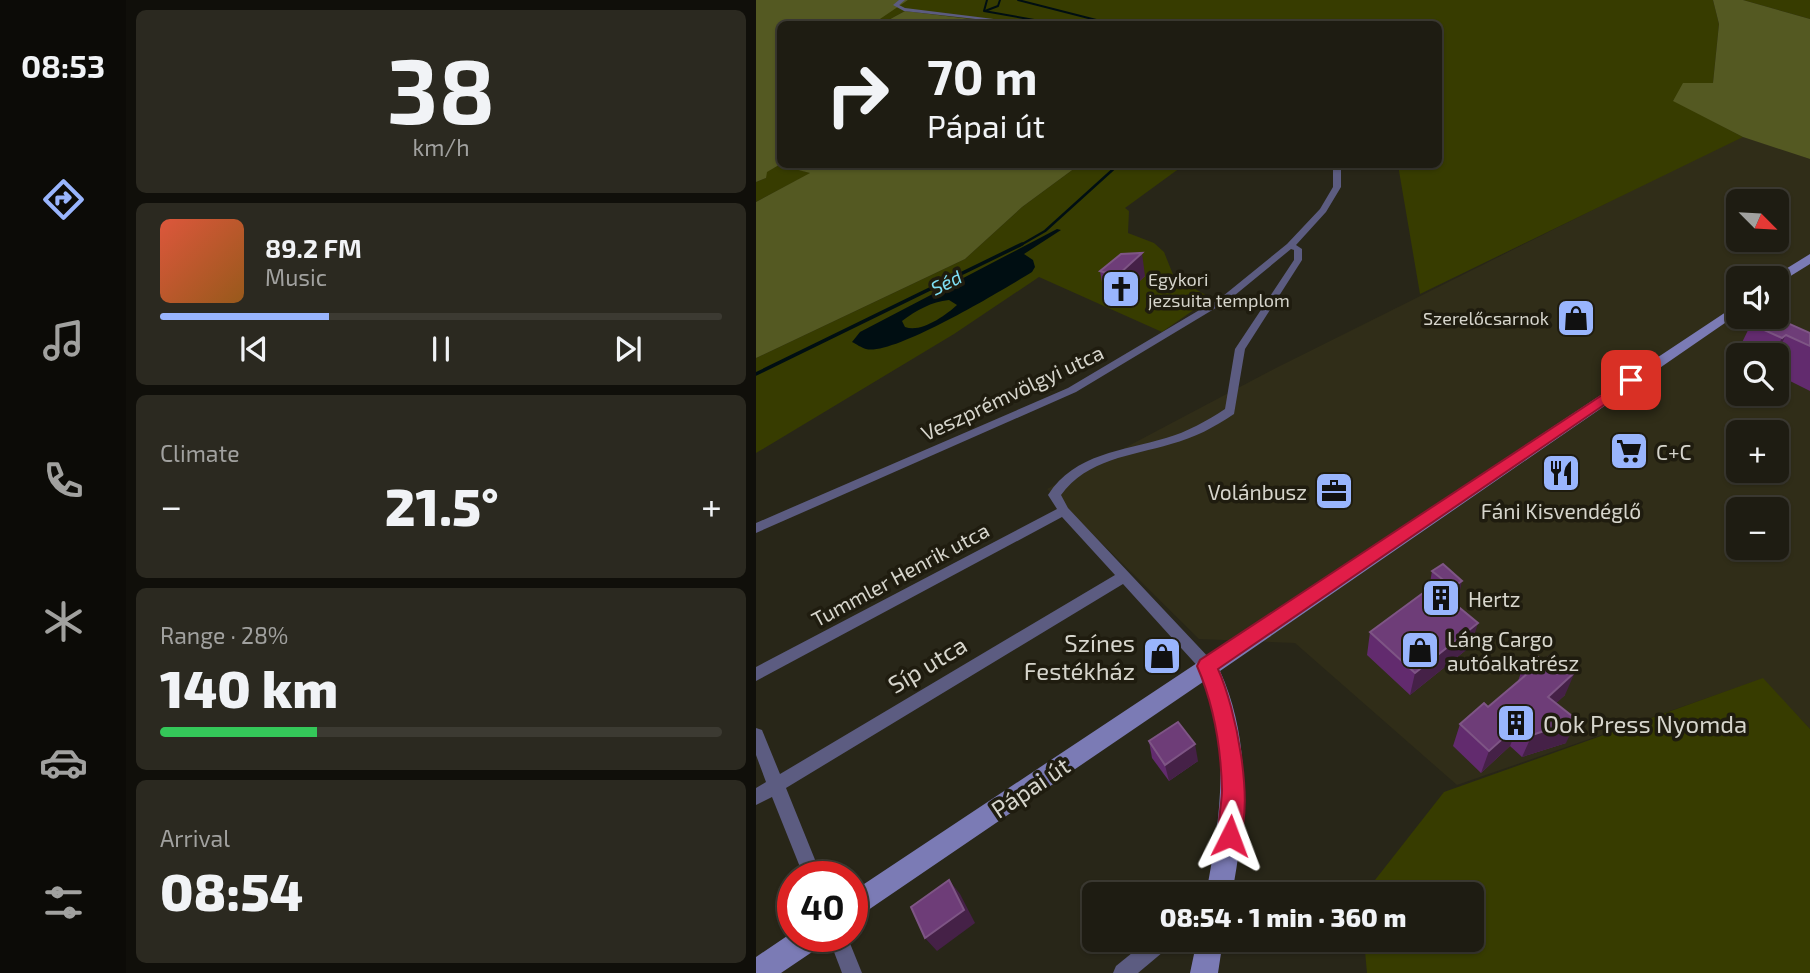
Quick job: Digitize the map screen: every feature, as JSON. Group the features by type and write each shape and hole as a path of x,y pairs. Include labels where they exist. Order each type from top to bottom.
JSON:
{"main road":[{"path":"1789,272 1810,258"},
{"name":"Pápai út","path":"868,897 1726,316"},
{"path":"1207,666 1218,692 1231,754 1233,793 1230,836 1220,882"},
{"path":"757,973 788,952"},
{"path":"1204,973 1208,952"}],"street":[{"path":"902,0 896,5 904,9 1006,21"},
{"name":"Veszprémvölgyi utca","path":"756,528 1096,377 1239,289 1290,246 1332,198 1336,187 1336,168"},
{"path":"1207,666 1065,511 1054,495 1060,485 1078,471 1115,453 1179,437 1230,411 1240,349 1298,260 1298,249 1290,246"},
{"name":"Tummler Henrik utca","path":"756,674 1065,511"},
{"name":"Síp utca","path":"756,797 775,783 1125,576"},
{"path":"756,735 807,861"},
{"path":"843,952 852,973"},
{"path":"1123,973 1148,952"}],"shaded area":[{"path":"1741,136 1810,159 1810,729 1762,679 1457,785 1295,643 1199,639 1047,489 1276,368"},
{"path":"1057,229 1061,230 1024,254 1033,260 1035,267 1032,272 949,320 880,348 866,349 852,342 860,332","holes":["949,300 957,305 925,326 905,327 902,321 936,303"]}],"green space":[{"path":"756,0 908,0 877,21 777,21 777,166 767,172 766,178 756,182"},
{"path":"908,0 1713,0 1719,24 1713,83 1673,100 1743,137 1420,294 1399,168 1442,168 1442,21 987,21 905,11 887,21 876,20"},
{"path":"1713,0 1743,0 1810,19 1810,159 1743,137 1673,101 1683,83 1713,83 1719,24"},
{"path":"1743,0 1810,0 1810,19"},
{"path":"905,11 987,21 887,21"},
{"path":"777,166 811,173 756,202 756,182 766,178 766,172"},
{"path":"791,168 1075,168 1022,207 965,259 756,358 756,202 810,173"},
{"path":"1075,168 1180,168 1125,208 1129,211 1128,233 1154,243 1164,252 1174,277 1211,298 1162,332 1039,277 954,334 756,453 756,358 965,259 1022,207"},
{"path":"1763,678 1810,729 1810,973 1367,973 1365,952 1484,952 1484,882 1373,882 1444,792"}],"building":[{"path":"1142,253 1117,276 1100,271 1121,254"},
{"path":"1789,324 1810,333 1810,346 1786,335 1782,338 1762,329 1789,329"},
{"path":"1443,564 1462,581 1443,594 1478,623 1415,673 1370,632 1442,579 1432,571"},
{"path":"1552,654 1575,672 1548,697 1577,720 1532,735 1519,724 1489,751 1460,724 1484,703 1488,707 1527,674 1522,670 1538,657 1544,661"},
{"path":"1178,722 1195,744 1165,765 1149,741"},
{"path":"949,880 964,910 925,938 911,907"}],"waterway":[{"path":"987,0 984,11 1040,21"},
{"path":"985,11 998,6 1000,0"},
{"name":"Séd","path":"1018,0 1100,21"},
{"name":"Séd","path":"1019,246 1045,231 1115,168"},
{"name":"Séd","path":"756,374 1022,244"}],"place":[{"name":"Egykori jezsuita templom","path":"1121,289"},
{"name":"Szerelőcsarnok","path":"1576,318"},
{"name":"C+C","path":"1629,451"},
{"name":"Fáni Kisvendéglő","path":"1561,473"},
{"name":"Volánbusz","path":"1334,491"},
{"name":"Hertz","path":"1441,598"},
{"name":"Láng Cargo autóalkatrész","path":"1420,650"},
{"name":"Színes Festékház","path":"1162,656"},
{"name":"Ook Press Nyomda","path":"1516,723"}],"route":[{"path":"1230,836 1233,793 1231,754 1218,692 1207,666 1631,380"}]}
